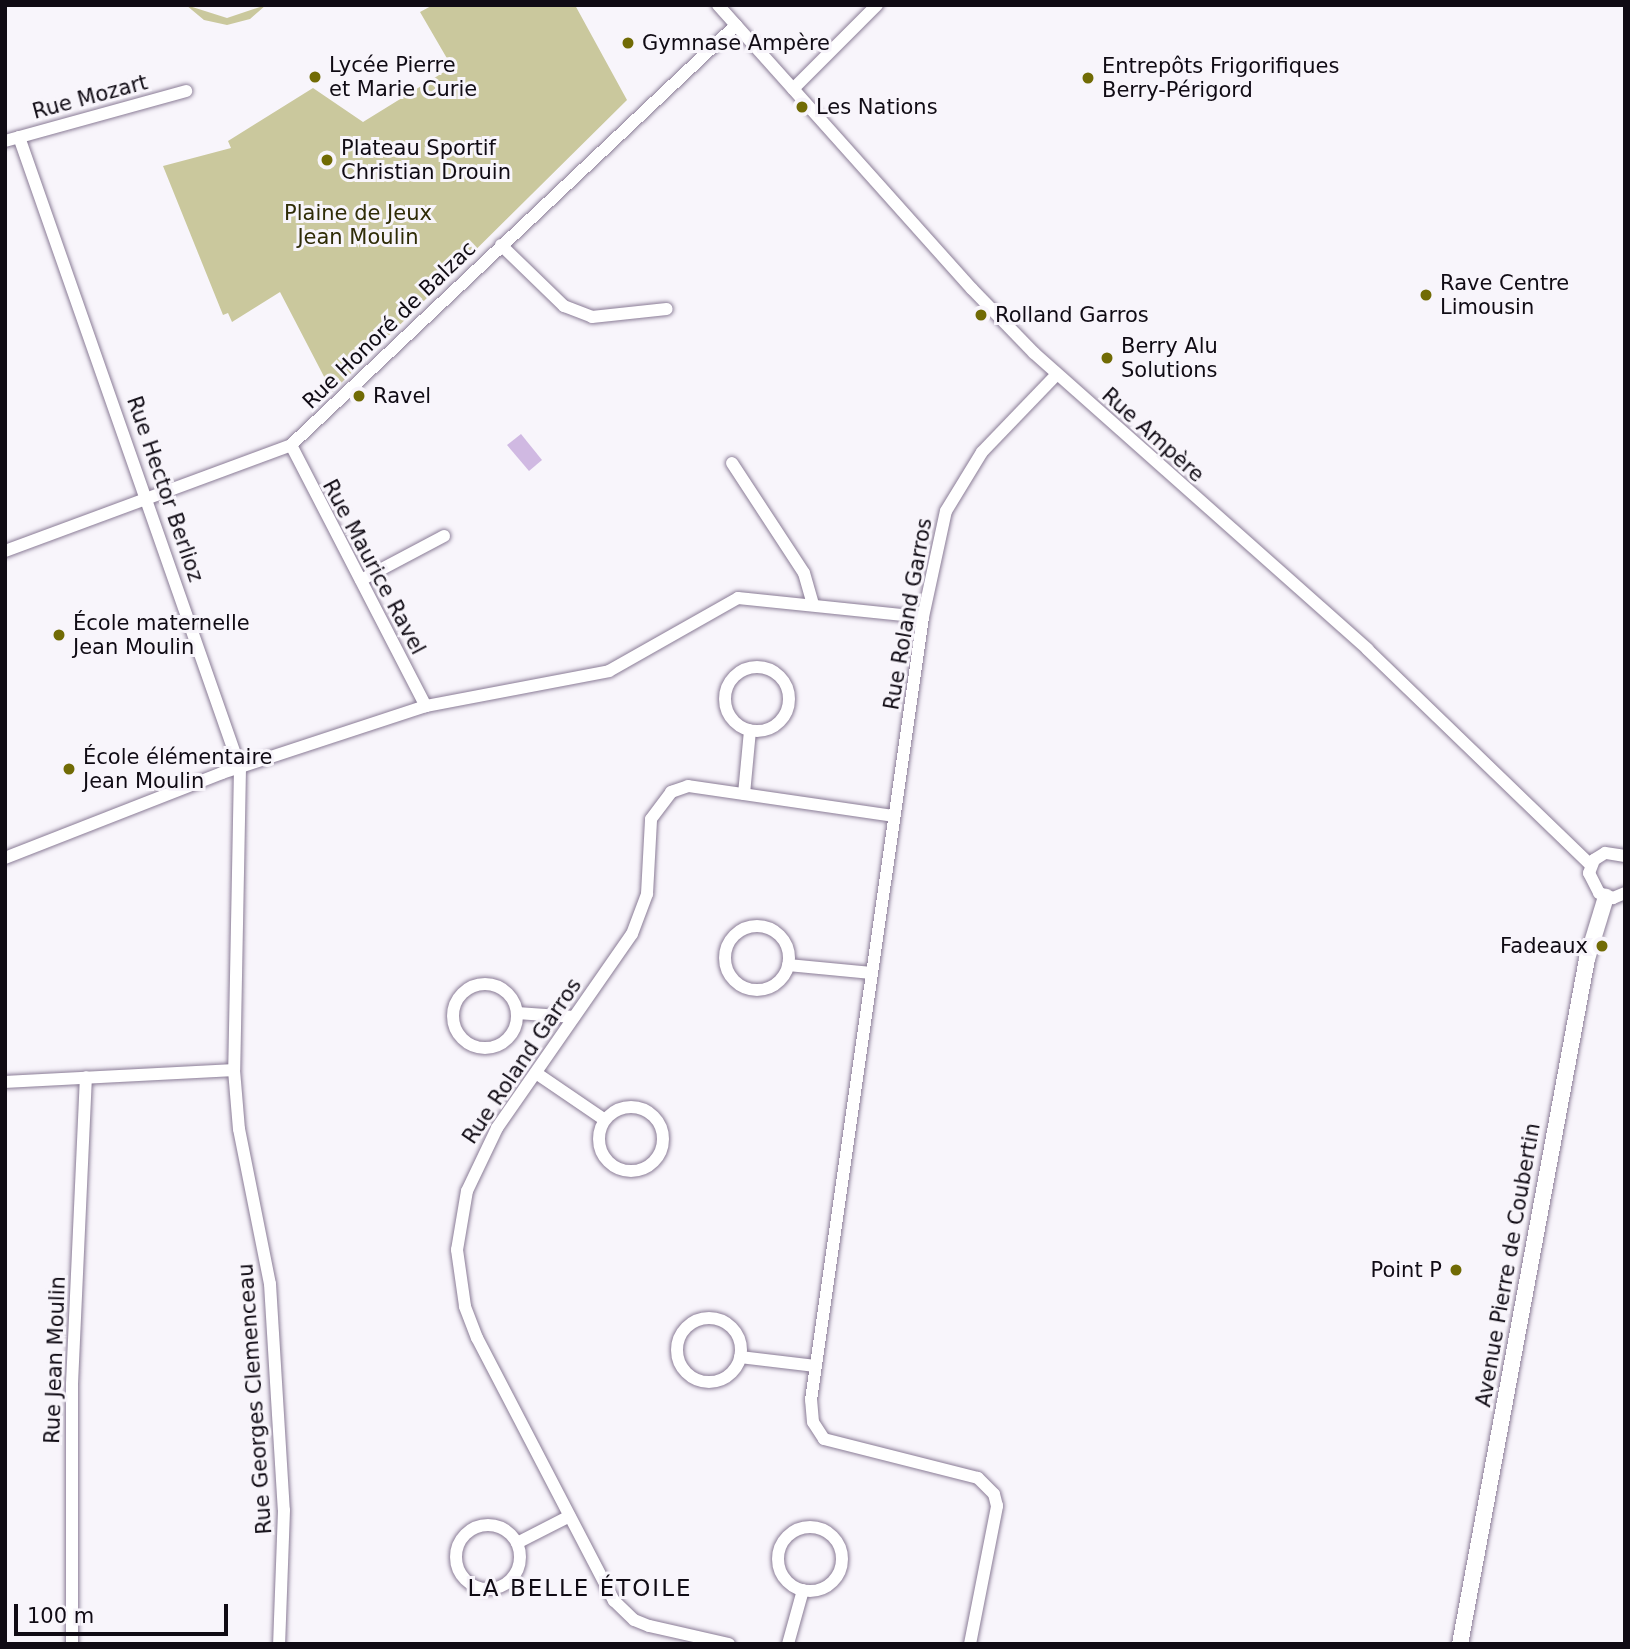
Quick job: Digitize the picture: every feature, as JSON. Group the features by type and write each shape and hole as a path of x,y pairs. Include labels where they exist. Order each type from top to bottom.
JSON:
{"street":[{"name":"Rue Ampère","path":"718,5 972,289 1057,374 1367,649 1591,865"},
{"path":"793,89 877,5"},
{"name":"Rue Honoré de Balzac","path":"5,551 291,445 736,25"},
{"name":"Rue Mozart","path":"5,141 186,91"},
{"name":"Rue Hector Berlioz","path":"19,137 240,768 234,1070"},
{"path":"501,245 564,306 592,317 667,309"},
{"name":"Rue Roland Garros","path":"970,1644 997,1506 994,1494 978,1478 824,1439 813,1422 815,1366 923,617 946,511 982,452 1057,374"},
{"name":"Rue Maurice Ravel","path":"291,445 426,706"},
{"path":"732,464 804,573 813,605"},
{"path":"360,580 444,536"},
{"path":"5,858 240,768 426,706 609,671 738,598 923,617"},
{"path":"765,668 786,685 788,706 778,724 750,730 733,719 727,709 727,688 743,670 765,668"},
{"path":"744,794 750,730"},
{"name":"Rue Roland Garros","path":"729,1644 649,1626 624,1612 570,1516 477,1338 465,1306 457,1250 467,1191 480,1159 632,934 643,910 651,819 658,806 671,792 688,786 894,816"},
{"path":"1622,850 1605,853 1591,865 1593,888 1606,897 1625,893"},
{"name":"Avenue Pierre de Coubertin","path":"1460,1644 1594,924 1606,897"},
{"path":"764,927 785,944 788,965 777,983 749,989 732,978 726,968 727,947 742,929 764,927"},
{"path":"788,965 872,973"},
{"path":"482,984 501,988 517,1013 505,1041 486,1048 460,1036 453,1015 461,995 482,984"},
{"path":"517,1013 574,1017"},
{"path":"5,1082 234,1070"},
{"name":"Rue Georges Clemenceau","path":"234,1070 239,1129 270,1284 284,1510 279,1644"},
{"path":"536,1073 605,1120"},
{"name":"Rue Jean Moulin","path":"72,1644 72,1384 86,1077"},
{"path":"625,1107 647,1111 663,1136 658,1157 642,1169 614,1166 601,1148 605,1120 625,1107"},
{"path":"716,1319 737,1336 740,1357 729,1374 701,1381 684,1370 678,1360 678,1339 694,1321 716,1319"},
{"path":"740,1357 815,1366"},
{"path":"517,1543 570,1516"},
{"path":"493,1526 517,1543 519,1565 499,1588 471,1585 458,1567 458,1546 474,1529 493,1526"},
{"path":"817,1528 839,1545 841,1566 831,1583 803,1590 786,1579 780,1569 780,1547 796,1530 817,1528"},
{"path":"789,1644 803,1590"}],"green space":[{"path":"186,5 227,18 266,5 250,19 227,25 204,20"},
{"name":"Plaine de Jeux Jean Moulin","path":"433,5 575,5 627,100 332,392 280,292 232,322 228,313 223,315 163,166 231,148 228,141 313,88 363,122 452,67 420,12"}],"shaded area":[{"path":"521,434 542,460 529,471 507,445"}],"place":[{"name":"Gymnase Ampère","path":"628,43"},
{"name":"Lycée Pierre et Marie Curie","path":"315,77"},
{"name":"Entrepôts Frigorifiques Berry-Périgord","path":"1088,78"},
{"name":"Les Nations","path":"802,107"},
{"name":"Plateau Sportif Christian Drouin","path":"327,160"},
{"name":"Rave Centre Limousin","path":"1426,295"},
{"name":"Rolland Garros","path":"981,315"},
{"name":"Berry Alu Solutions","path":"1107,358"},
{"name":"Ravel","path":"359,396"},
{"name":"École maternelle Jean Moulin","path":"59,635"},
{"name":"École élémentaire Jean Moulin","path":"69,769"},
{"name":"Fadeaux","path":"1602,946"},
{"name":"Point P","path":"1456,1270"}],"district":[{"name":"LA BELLE ÉTOILE","path":"580,1588"}]}
